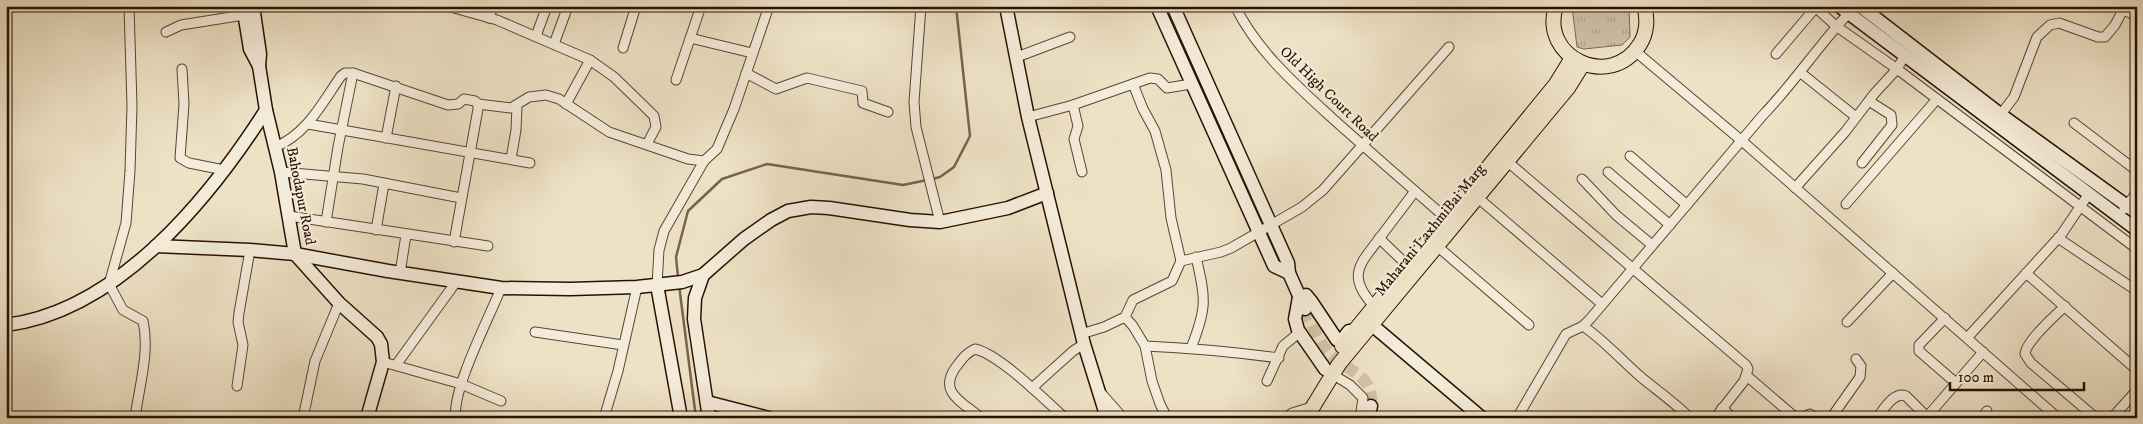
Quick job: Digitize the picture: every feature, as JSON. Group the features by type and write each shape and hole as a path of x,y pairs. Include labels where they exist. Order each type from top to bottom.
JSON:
{"main road":[{"path":"1556,6 1554,25 1556,37 1562,48 1577,61 1597,67 1611,66 1635,52 1643,39 1646,24 1644,6"},
{"path":"1371,316 1407,265 1577,61"},
{"name":"Maharani LaxhmiBai Marg","path":"1306,412 1329,372 1371,316 1437,246 1568,88 1577,61"}],"street":[{"path":"129,6 132,106 130,171 126,224 109,284 123,310 143,320 144,358 135,418"},
{"path":"447,6 489,18 590,60 614,77 654,116 656,127 648,144"},
{"path":"489,18 492,6"},
{"path":"536,36 547,6"},
{"path":"554,44 568,6"},
{"path":"623,48 636,6"},
{"path":"676,80 701,6"},
{"path":"681,418 660,285 659,250 664,230 704,161 717,149 734,109 769,6"},
{"path":"921,6 914,102 916,127 940,222"},
{"path":"1006,6 1028,117 1082,339 1107,418"},
{"path":"1157,6 1274,266 1289,273"},
{"path":"1172,6 1288,263 1289,273 1305,309"},
{"name":"Old High Court Road","path":"1235,6 1271,59 1302,91 1446,218"},
{"path":"1860,6 1997,119 2137,249"},
{"path":"1776,54 1815,7 1836,26 1937,99 2085,200 2137,230"},
{"path":"1997,119 2014,97 2037,37 2050,24 2059,23 2091,35 2105,37 2116,25 2123,7 2137,17"},
{"path":"166,32 188,24 246,9"},
{"name":"Bahodapur Road","path":"246,9 260,54 259,66 266,110 281,172 295,254 339,303 377,337 382,344 383,362 367,418"},
{"path":"1517,418 1566,334 1583,326 1801,73 1812,55 1836,26 1843,10 1997,119 2132,209"},
{"path":"1016,57 1070,36"},
{"path":"690,38 752,53"},
{"path":"1181,261 1221,252 1271,226 1302,207 1323,190 1449,47"},
{"path":"1635,52 1742,141 1945,318 2047,414 2058,418"},
{"path":"1795,188 1897,69 1905,55"},
{"path":"566,104 590,60"},
{"path":"182,69 184,104 180,158 189,163 224,170"},
{"path":"275,147 286,143 308,124 341,76 346,73 353,73 448,105 458,104 464,99 469,99 478,104 505,108 517,106 529,97 546,95 566,104 609,132 688,159 704,161"},
{"path":"326,222 353,73"},
{"path":"746,73 776,89 807,78 862,91 863,104 888,112"},
{"path":"1801,73 1856,117"},
{"path":"1028,117 1073,106 1154,77 1167,88 1191,84"},
{"path":"1032,388 1082,339 1125,317 1133,300 1172,281 1181,261 1171,218 1166,170 1155,131 1142,109 1133,84"},
{"path":"386,138 396,86"},
{"path":"1846,204 1937,99"},
{"path":"1862,162 1892,125 1891,115 1869,101"},
{"path":"454,242 478,104"},
{"path":"511,159 516,130 517,106"},
{"path":"1073,106 1078,126 1074,139 1082,172"},
{"path":"6,325 21,323 65,310 85,300 131,268 156,246 238,154 266,110"},
{"path":"2074,123 2137,171"},
{"path":"308,124 530,163"},
{"path":"1630,156 1687,205"},
{"path":"1508,162 1746,365 1748,370 1747,376 1715,418"},
{"path":"281,172 333,176 461,198"},
{"path":"1608,172 1670,225"},
{"path":"1582,179 1601,200 1652,246"},
{"path":"376,230 384,184"},
{"path":"1415,191 1365,256 1358,272 1361,289 1371,316 1482,418"},
{"path":"2117,217 2132,209 2137,192"},
{"path":"156,246 295,254 400,273 501,288 570,289 637,287 660,285 698,277 744,239 770,220 788,211 811,207 829,208 910,220 940,222 1008,208 1047,193"},
{"path":"1477,197 1602,304"},
{"path":"1967,338 2058,238 2085,200"},
{"path":"289,216 488,246"},
{"path":"400,273 406,235"},
{"path":"1380,238 1407,265"},
{"path":"2058,238 2137,291"},
{"path":"1437,246 1529,325"},
{"path":"237,386 243,345 238,322 250,250"},
{"path":"1191,348 1204,309 1204,297 1196,257"},
{"path":"1847,322 1892,273"},
{"path":"2026,273 2137,370"},
{"path":"698,277 694,308 709,418"},
{"path":"396,365 456,282"},
{"path":"604,418 637,287"},
{"path":"456,418 456,402 461,384 501,288"},
{"path":"1300,297 1306,296 1311,301 1339,340 1342,340 1360,318 1371,316"},
{"path":"1300,297 1295,319 1300,332 1329,372 1359,393 1363,398 1360,418"},
{"path":"304,418 316,361 339,303"},
{"path":"2065,306 2025,349 2025,354 2031,363 2096,418"},
{"path":"1125,317 1134,326 1145,346 1152,381 1167,418"},
{"path":"1945,318 1920,345 1918,351 1956,383"},
{"path":"1583,326 1598,336 1690,418"},
{"path":"535,332 565,338 623,345"},
{"path":"1267,381 1283,346 1300,332"},
{"path":"1145,346 1191,348 1279,358"},
{"path":"981,418 955,397 949,385 950,375 967,353 975,349 991,356 1032,388 1065,418"},
{"path":"1877,418 1896,396 1901,394 1906,396 1927,417 1983,352"},
{"path":"1831,418 1860,377 1861,366 1856,359"},
{"path":"383,362 461,384 501,401"},
{"path":"1747,376 1796,418"},
{"path":"1098,389 1123,418"},
{"path":"2112,418 2137,390"},
{"path":"707,402 769,418"},
{"path":"1722,408 1733,418"},
{"path":"1286,418 1306,412"},
{"path":"1802,418 1810,414 1815,418"}],"green space":[{"path":"1572,6 1629,6 1630,37 1622,45 1584,49 1577,47"}],"waterway":[{"path":"932,179 940,177 954,167 970,136 956,6"},
{"path":"678,277 676,257 688,211 722,179 767,164 903,185 927,180"},
{"path":"679,285 696,418"}],"tunnel":[{"path":"1305,309 1317,336 1327,351 1363,379 1368,386 1371,395 1371,406"}]}
